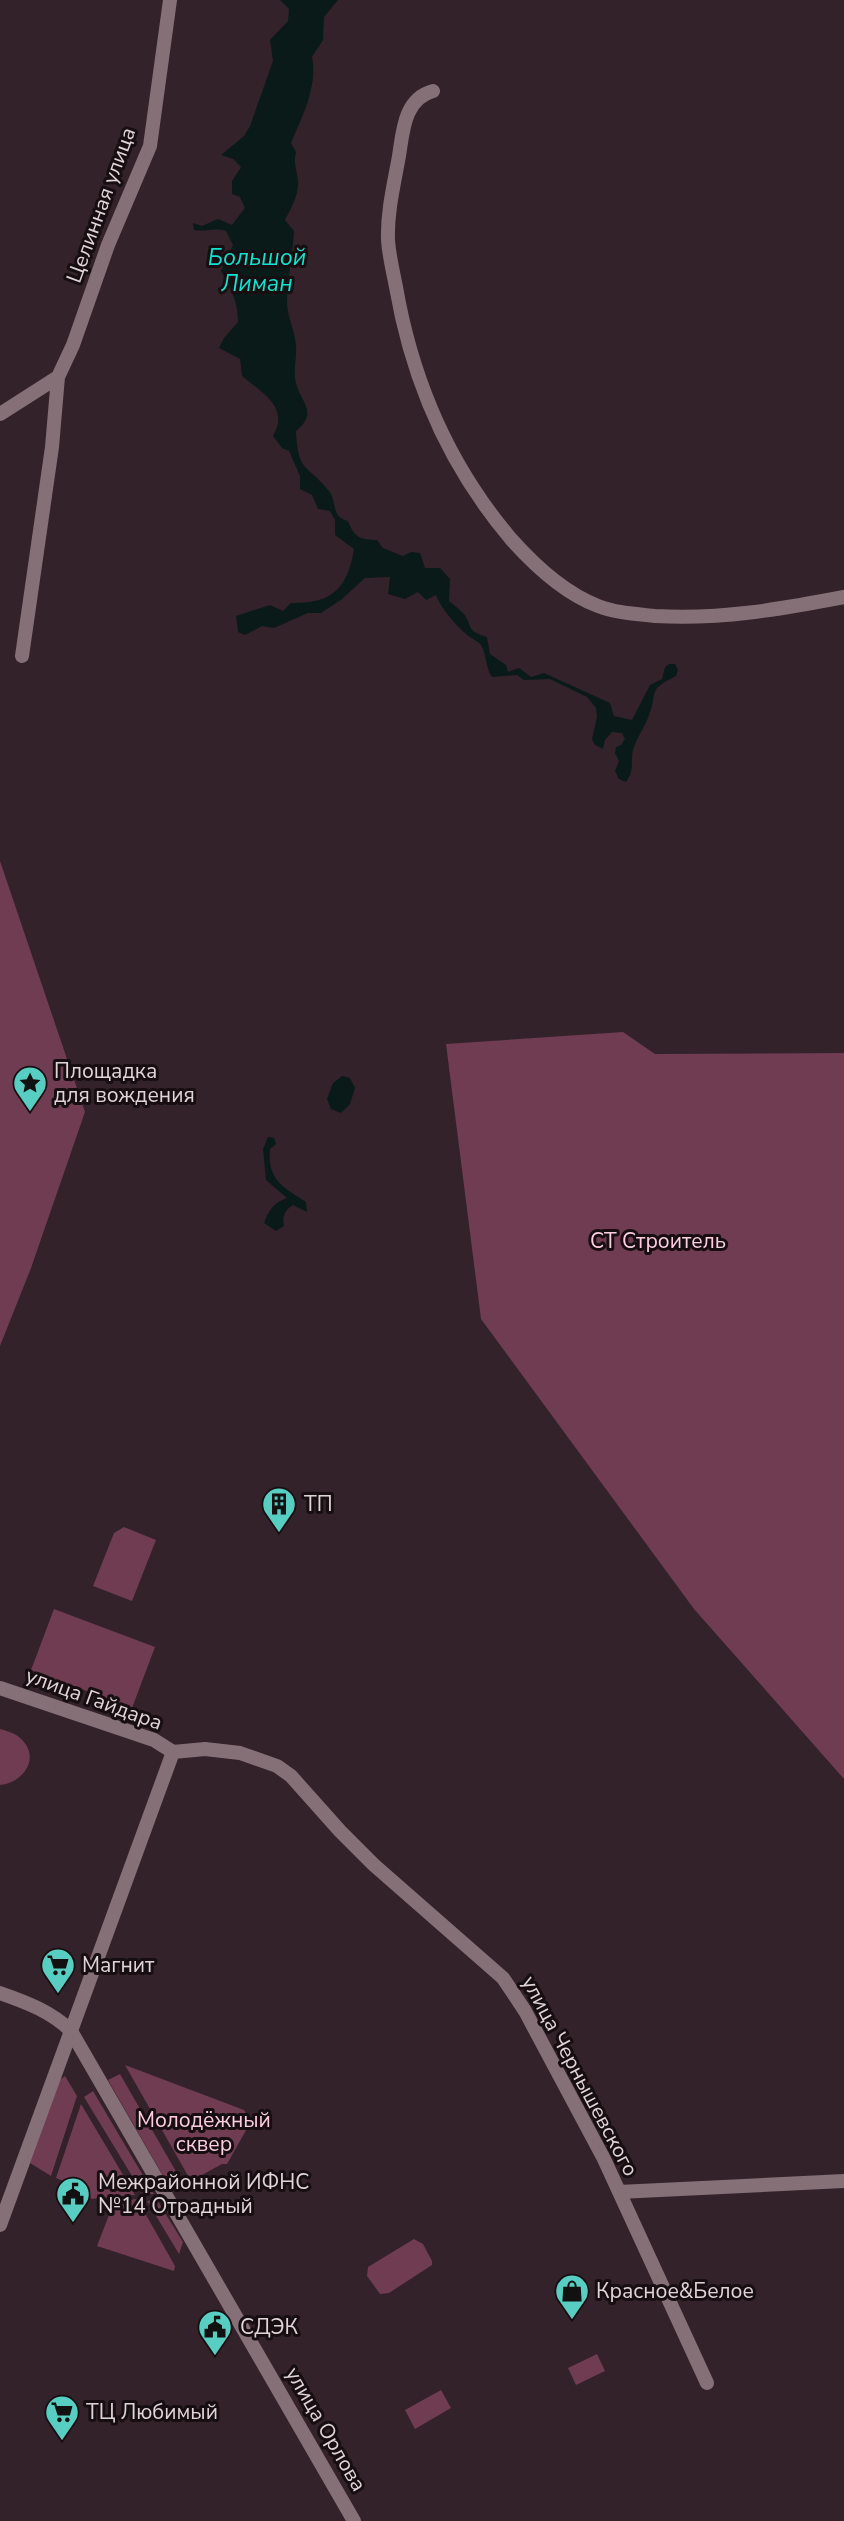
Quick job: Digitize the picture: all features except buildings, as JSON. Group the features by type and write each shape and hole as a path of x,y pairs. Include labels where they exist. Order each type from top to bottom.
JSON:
{"street":[{"name":"Целинная улица","path":"22,656 52,447 58,377 73,345 108,245 150,146 170,0"},
{"path":"433,92 422,94 416,99 405,124 388,220 390,258 408,343 431,409 460,470 507,533 525,555 562,586 597,606 617,612 665,616 736,616 844,597"},
{"path":"0,414 58,377"},
{"name":"улица Гайдара","path":"0,1688 154,1740 173,1752"},
{"name":"улица Чернышевского","path":"173,1752 205,1749 240,1753 276,1766 291,1776 340,1832 374,1865 497,1972 525,2011 619,2192 707,2383"},
{"path":"0,2225 173,1752"},
{"path":"0,1993 60,2020 71,2031"},
{"name":"улица Орлова","path":"71,2031 354,2521"},
{"path":"619,2192 844,2180"}],"green space":[{"path":"0,861 85,1112 31,1268 0,1346"},
{"name":"СТ Строитель","path":"623,1032 655,1054 844,1053 844,1779 694,1609 481,1319 446,1044"},
{"path":"124,1527 156,1540 132,1601 93,1586 114,1533"},
{"path":"54,1609 155,1647 132,1708 31,1670"},
{"path":"0,1729 20,1738 26,1745 29,1761 27,1768 16,1779 0,1785"},
{"name":"Молодёжный сквер","path":"125,2065 244,2110 250,2120 249,2125 227,2164 222,2164 191,2181"},
{"path":"120,2074 182,2182 170,2188 108,2080"},
{"path":"65,2076 77,2096 51,2176 30,2163 60,2080"},
{"path":"93,2091 154,2194 143,2194 84,2097"},
{"path":"81,2104 135,2195 91,2199 89,2191 56,2178"},
{"path":"137,2199 175,2266 174,2271 97,2246 114,2202"},
{"path":"157,2200 183,2242 179,2254 147,2201"},
{"path":"414,2239 423,2244 432,2265 389,2293 380,2294 367,2276 368,2267"},
{"path":"597,2354 605,2371 576,2385 568,2368"},
{"path":"441,2390 451,2408 415,2429 405,2410"}],"water":[{"name":"Большой Лиман","path":"280,0 338,0 324,17 323,40 312,57 311,90 291,143 296,152 298,186 285,220 294,231 287,302 296,345 295,378 307,411 307,417 296,431 299,455 305,467 329,491 336,512 348,521 358,536 377,540 383,548 403,556 411,552 420,553 425,568 440,568 450,579 449,601 463,613 472,630 487,637 490,654 506,665 508,672 519,668 531,677 544,673 610,703 614,716 632,720 650,685 662,679 665,667 675,664 678,670 676,676 661,684 655,691 649,715 633,750 631,770 626,782 619,779 615,771 619,761 615,753 616,747 625,739 622,733 612,732 605,740 603,749 595,745 592,739 597,717 596,708 587,697 550,679 524,680 517,675 492,677 481,645 454,622 436,595 426,600 418,592 405,599 388,594 390,577 365,578 342,599 321,613 308,613 274,628 262,626 245,635 238,632 236,616 270,605 283,611 291,603 317,600 336,591 347,574 354,549 335,535 335,520 330,511 318,509 312,495 300,489 300,476 289,451 282,448 273,436 278,417 276,409 265,395 242,376 240,359 219,348 238,322 235,301 221,271 233,245 226,231 194,230 193,223 202,226 218,219 232,225 245,208 240,197 232,194 232,181 241,167 233,159 221,155 244,136 250,126 273,61 270,40 288,21 289,9"},
{"path":"342,1076 350,1078 355,1088 350,1104 341,1113 331,1109 327,1099 333,1083"},
{"path":"268,1137 274,1138 276,1144 270,1149 274,1175 278,1182 306,1202 307,1212 293,1205 285,1214 284,1226 276,1231 264,1223 272,1207 287,1198 266,1180 263,1149"}],"place":[{"name":"Площадка для вождения","path":"30,1113"},
{"name":"ТП","path":"279,1534"},
{"name":"Магнит","path":"58,1995"},
{"name":"Межрайонной ИФНС №14 Отрадный","path":"73,2224"},
{"name":"Красное&Белое","path":"572,2321"},
{"name":"СДЭК","path":"215,2357"},
{"name":"ТЦ Любимый","path":"62,2442"}]}
